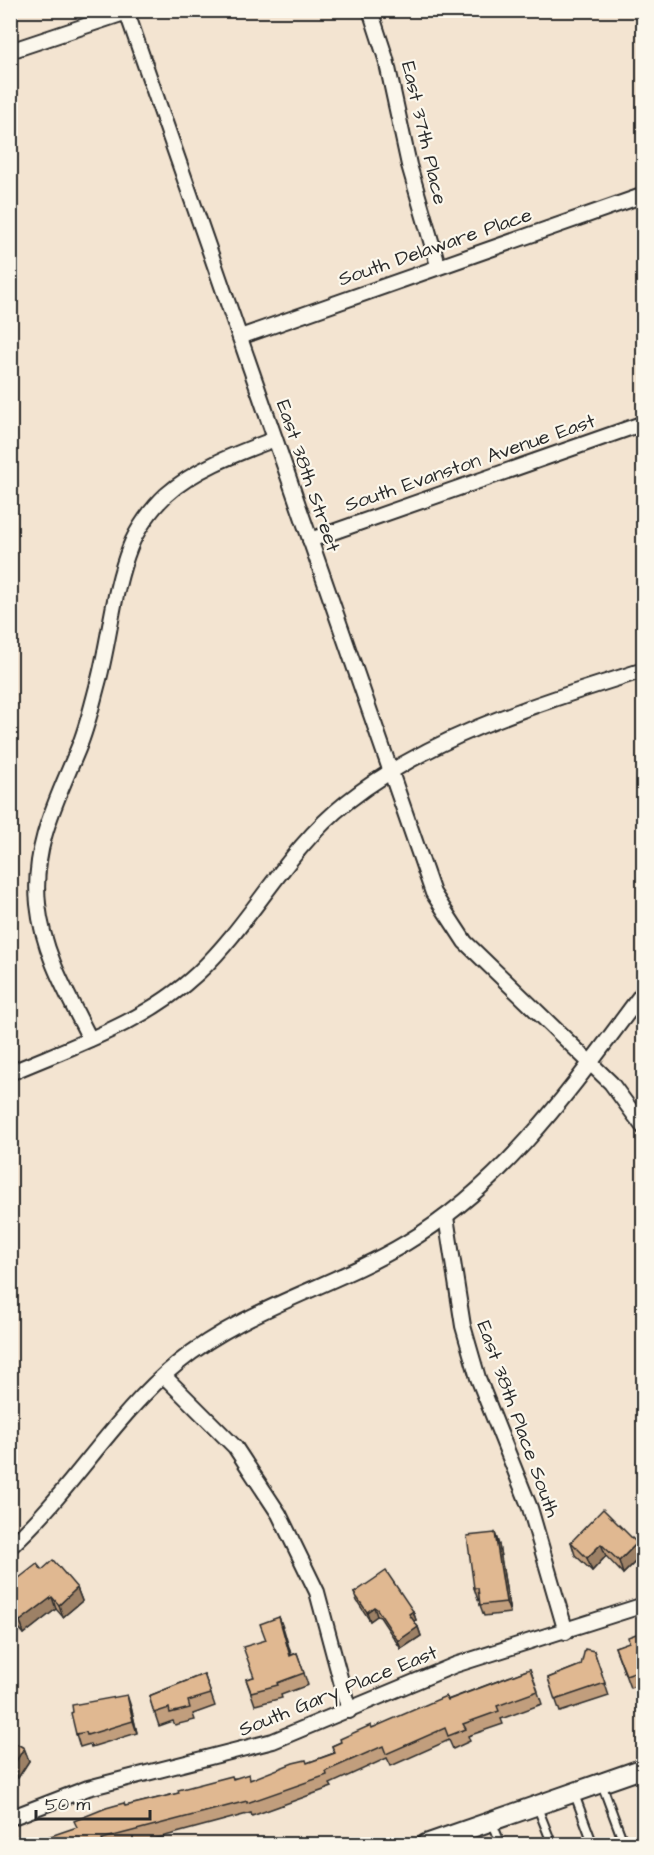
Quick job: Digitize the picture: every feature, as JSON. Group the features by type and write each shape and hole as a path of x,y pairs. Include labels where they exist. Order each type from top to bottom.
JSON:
{"main road":[{"path":"426,1845 644,1768"}],"street":[{"name":"East 37th Place","path":"370,10 386,59 409,165 438,265"},
{"path":"10,51 129,11"},
{"name":"East 38th Street","path":"129,11 389,772 433,893 446,916 469,947 611,1083 644,1128"},
{"name":"South Delaware Place","path":"240,337 438,265 644,195"},
{"name":"South Evanston Avenue East","path":"310,540 644,423"},
{"path":"90,1039 53,967 43,936 38,903 38,865 44,831 57,793 79,747 98,682 130,545 148,515 166,494 227,458 274,438"},
{"path":"10,1073 140,1016 198,973 223,946 311,835 346,803 389,772 431,749 516,711 644,670"},
{"path":"10,1546 34,1526 116,1425 164,1376 213,1338 257,1314 367,1265 446,1217 524,1144 644,991"},
{"name":"East 38th Place South","path":"446,1217 455,1289 466,1337 478,1378 530,1508 566,1632"},
{"path":"164,1376 235,1447 279,1514 317,1592 350,1711"},
{"name":"South Gary Place East","path":"10,1818 88,1788 273,1742 454,1665 514,1645 566,1632 644,1605"}],"lane":[{"path":"602,1783 624,1845"},
{"path":"574,1793 593,1845"},
{"path":"537,1806 552,1845"},
{"path":"492,1822 501,1845"}],"building":[{"path":"603,1509 637,1543 619,1561 601,1544 587,1558 571,1542"},
{"path":"495,1533 506,1602 480,1605 478,1588 474,1588 467,1536"},
{"path":"53,1560 77,1588 59,1605 52,1597 20,1621 10,1611 10,1585 37,1564 42,1570"},
{"path":"386,1571 413,1611 409,1614 418,1627 398,1641 377,1609 374,1607 367,1612 354,1593"},
{"path":"279,1617 290,1656 297,1653 304,1673 277,1683 278,1685 251,1692 246,1679 254,1677 243,1647 266,1640 260,1624"},
{"path":"639,1633 641,1639 644,1639 644,1661 638,1663 640,1670 626,1675 615,1647 629,1642 628,1637"},
{"path":"585,1649 594,1651 605,1683 555,1700 548,1678 581,1665"},
{"path":"530,1669 538,1691 497,1706 499,1711 463,1724 466,1729 448,1736 445,1728 386,1754 383,1746 326,1771 327,1775 247,1803 247,1801 102,1839 103,1841 96,1845 41,1845 39,1840 77,1827 74,1821 106,1808 124,1803 125,1806 179,1793 178,1790 232,1776 233,1779 249,1774 250,1780 293,1763 306,1760 307,1763 335,1753 332,1746 341,1742 340,1739 371,1725 372,1728 446,1696 448,1700"},
{"path":"204,1674 211,1694 188,1701 190,1708 170,1713 169,1708 154,1713 149,1696"},
{"path":"127,1695 133,1721 87,1735 86,1732 76,1734 71,1713 73,1712 72,1705"},
{"path":"10,1740 24,1748 13,1766 10,1764"}]}
